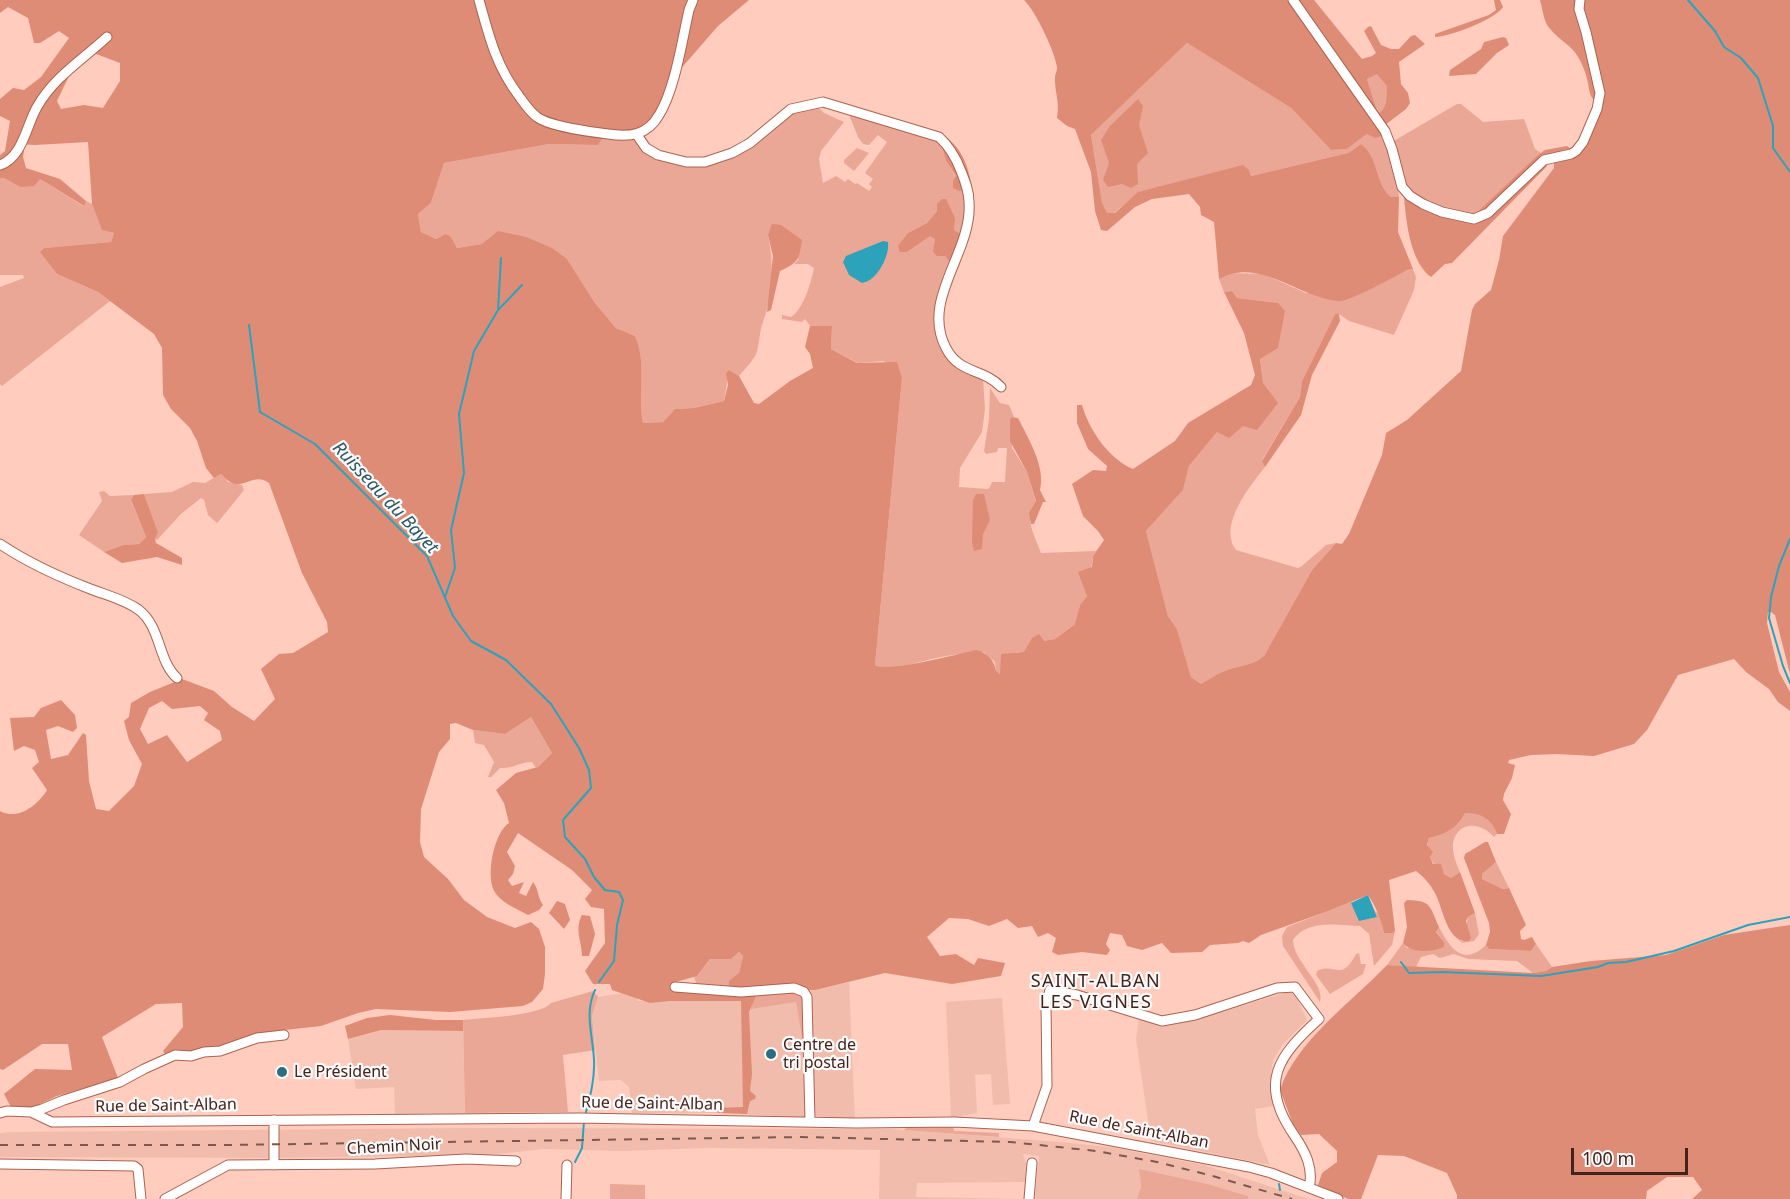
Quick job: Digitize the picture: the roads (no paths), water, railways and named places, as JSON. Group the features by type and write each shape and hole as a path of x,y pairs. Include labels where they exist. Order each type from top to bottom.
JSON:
{"street":[{"path":"479,0 499,66 506,80 538,118 550,123 603,134 628,136 637,135 649,126 661,112 672,83 693,0"},
{"path":"1293,0 1385,131 1399,180 1406,192 1431,208 1474,219 1488,213 1544,160 1572,154 1580,147 1585,137 1598,109 1600,93 1579,9 1580,0"},
{"path":"0,165 15,156 38,104 56,80 107,37"},
{"path":"637,135 646,148 658,155 678,161 705,162 732,153 750,143 791,109 823,102 939,137 960,167 970,203 964,236 940,302 941,337 950,354 960,365 992,378 1001,387"},
{"path":"0,544 44,569 139,610 149,623 169,670 177,678"},
{"path":"675,987 741,992 794,988 804,992 807,997 810,1121"},
{"path":"1033,1126 1047,1086 1046,1003 1050,990 1077,995 1162,1021 1185,1018 1276,988 1295,987 1319,1019 1284,1054 1276,1079 1278,1102 1309,1164 1311,1173 1309,1188"},
{"path":"0,1113 31,1112 120,1083 175,1055 191,1056 220,1051 257,1038 284,1035"},
{"name":"Rue de Saint-Alban","path":"31,1112 52,1122 579,1118 955,1122 1033,1126 1271,1173 1338,1199"},
{"path":"274,1120 274,1165"},
{"name":"Chemin Noir","path":"165,1199 228,1165 375,1164 466,1159 516,1161"},
{"path":"1029,1199 1032,1163"},
{"path":"0,1164 134,1166 138,1169 141,1199"},
{"path":"566,1199 567,1165"}],"water":[{"path":"883,241 888,242 887,254 873,278 862,283 849,275 843,262 846,256"},
{"path":"1368,895 1377,917 1359,921 1351,903"}],"waterway":[{"path":"1688,0 1715,31 1724,47 1741,58 1758,78 1773,126 1773,148 1790,172"},
{"path":"445,597 455,568 451,530 464,473 459,414 474,351 498,310 501,258"},
{"path":"499,309 522,285"},
{"name":"Ruisseau du Bayet","path":"249,325 260,412 315,444 427,556 453,616 471,641 506,660 551,704 579,748 589,770 591,788 563,820 565,837 585,859 594,877 605,890 619,892 623,900 617,925 614,961 599,982"},
{"path":"1790,539 1779,566 1771,597 1769,618 1790,683"},
{"path":"1401,962 1409,973 1541,976 1598,967 1608,963 1626,962 1674,951 1748,925 1790,917"},
{"name":"Ruisseau du Bayet","path":"585,1116 594,1074 590,1007 595,990"},
{"name":"Ruisseau du Bayet","path":"575,1162 582,1148 584,1121"},
{"path":"1279,1184 1280,1190"}],"railway":[{"path":"0,1145 227,1145 801,1137 1010,1142 1096,1151 1157,1162 1292,1199"}],"place":[{"name":"Centre de tri postal","path":"771,1054"},
{"name":"Le Président","path":"282,1072"}],"district":[{"name":"SAINT-ALBAN LES VIGNES","path":"1096,992"}]}
